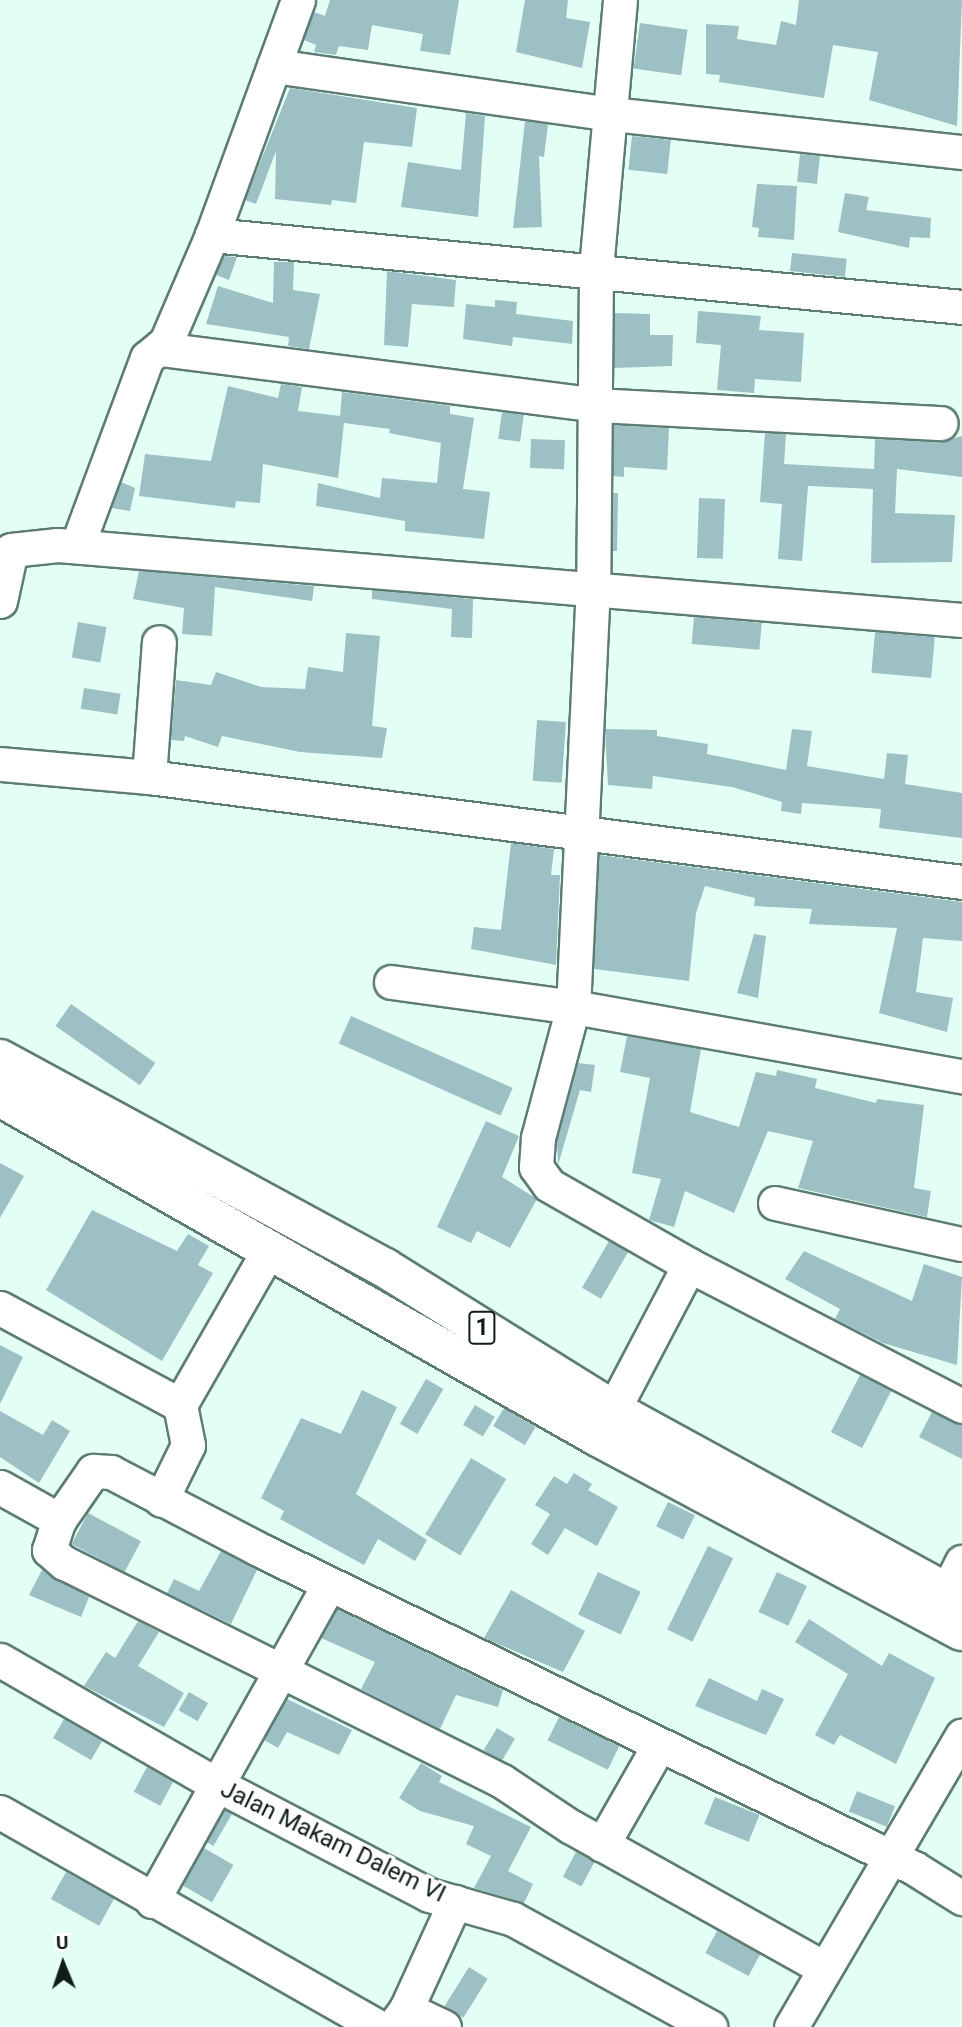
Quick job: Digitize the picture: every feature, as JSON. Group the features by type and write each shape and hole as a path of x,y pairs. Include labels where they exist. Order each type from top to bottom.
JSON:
{"highway":[{"name":"1","path":"0,1059 384,1268 613,1410 957,1585"},
{"name":"1","path":"3,1105 270,1248 598,1437 962,1631"}],"street":[{"path":"55,545 148,358 161,349 212,234 298,0"},
{"path":"620,0 596,271 593,585 573,1007 535,1151 540,1176 689,1265 962,1406"},
{"path":"274,66 611,114 962,152"},
{"path":"212,234 962,307"},
{"path":"161,349 596,405 941,423"},
{"path":"0,601 8,554 55,545 593,585 962,620"},
{"path":"149,777 159,642"},
{"path":"8,764 149,777 962,883"},
{"path":"391,982 573,1007 962,1076"},
{"path":"775,1203 962,1244"},
{"path":"161,1500 188,1445 180,1405 270,1248"},
{"path":"613,1410 656,1335 689,1265"},
{"path":"0,1308 180,1405"},
{"path":"822,1968 602,1845 455,1755 276,1672 51,1554 59,1520 97,1469 887,1857 962,1898"},
{"path":"0,1487 59,1520"},
{"path":"152,1901 276,1672 329,1584"},
{"name":"Jalan Makam Dalem VI","path":"0,1660 216,1784 429,1895 513,1919 710,2027"},
{"path":"791,2027 887,1857 962,1735"},
{"path":"602,1845 659,1745"},
{"path":"0,1812 152,1901 378,2027"},
{"path":"444,2027 399,2018 455,1902"}],"building":[{"path":"330,0 459,0 450,55 420,51 423,34 372,25 368,50 339,46 336,55 314,52 316,45 304,40 314,12 325,16"},
{"path":"525,0 568,0 566,18 590,22 582,68 516,52"},
{"path":"799,0 962,0 957,126 869,100 878,52 833,45 824,98 719,82 720,75 706,74 706,24 739,26 737,39 776,45 781,21 796,25"},
{"path":"640,23 688,30 681,75 634,69"},
{"path":"290,88 417,108 412,147 364,142 356,203 332,200 331,205 275,199 276,151 256,204 245,200"},
{"path":"466,113 485,116 478,217 401,207 408,162 461,170"},
{"path":"525,121 548,124 544,157 539,156 542,227 513,228"},
{"path":"632,136 671,140 667,174 628,170"},
{"path":"800,154 820,156 817,184 797,182"},
{"path":"757,184 797,186 794,240 758,237 759,228 752,227"},
{"path":"845,193 869,197 866,210 931,218 930,238 910,237 909,248 838,232"},
{"path":"792,253 847,259 845,277 790,271"},
{"path":"224,256 237,257 229,280 216,275"},
{"path":"274,262 294,262 293,290 320,294 309,349 288,346 289,337 206,324 218,286 273,303"},
{"path":"387,271 456,280 454,307 412,304 408,347 384,345"},
{"path":"495,300 517,302 516,314 573,321 572,344 513,337 512,346 463,339 466,304 495,307"},
{"path":"698,311 761,316 759,330 804,333 801,382 755,379 754,393 717,390 721,345 696,343"},
{"path":"615,313 650,314 650,335 673,335 672,366 614,368"},
{"path":"281,384 302,387 298,411 340,416 342,392 450,406 450,414 474,418 463,489 490,492 484,539 405,531 405,521 316,506 318,483 380,498 382,478 437,483 441,443 389,433 390,429 344,423 338,478 263,464 260,503 236,501 235,508 139,496 145,454 211,461 228,386 278,398"},
{"path":"502,412 524,415 520,442 498,439"},
{"path":"614,425 669,428 667,470 624,467 624,477 613,476"},
{"path":"765,433 786,434 784,464 874,469 875,439 940,442 962,436 962,477 897,469 895,513 955,515 952,562 871,563 873,489 808,486 802,561 778,559 782,504 760,502"},
{"path":"531,439 565,440 564,469 530,468"},
{"path":"121,482 135,488 130,511 112,508"},
{"path":"613,493 618,493 617,551 613,551"},
{"path":"699,498 725,499 723,559 697,558"},
{"path":"139,571 314,586 312,601 215,587 212,636 182,634 184,608 133,599"},
{"path":"372,590 473,599 472,638 451,637 452,609 372,599"},
{"path":"694,617 762,623 759,650 692,644"},
{"path":"78,622 107,627 100,662 72,657"},
{"path":"875,632 935,637 931,678 871,673"},
{"path":"346,633 380,636 372,726 387,728 382,758 300,752 222,736 218,747 185,736 184,741 171,740 176,680 211,685 216,672 261,687 305,689 308,667 343,672"},
{"path":"84,688 121,694 117,715 81,709"},
{"path":"537,720 566,722 562,783 533,781"},
{"path":"605,729 657,730 657,736 708,744 707,754 786,770 792,729 812,731 807,766 884,779 887,753 908,755 905,784 962,793 962,838 879,828 881,809 802,803 801,814 781,811 782,802 732,787 653,776 652,789 608,785"},
{"path":"511,843 554,849 551,875 560,875 556,965 471,949 474,927 501,930"},
{"path":"599,855 962,902 962,941 923,938 916,992 953,998 947,1032 879,1013 897,928 809,924 812,909 754,906 755,898 705,886 696,913 689,981 594,969"},
{"path":"754,934 766,936 758,998 737,993"},
{"path":"71,1004 155,1063 140,1085 56,1026"},
{"path":"351,1016 513,1088 500,1115 339,1043"},
{"path":"627,1036 701,1049 690,1112 739,1127 756,1072 776,1076 777,1070 817,1079 815,1088 876,1103 877,1099 924,1105 914,1188 931,1191 927,1217 798,1188 813,1141 768,1131 734,1213 685,1191 674,1227 649,1220 661,1179 632,1173 650,1078 620,1072"},
{"path":"578,1063 595,1065 591,1092 580,1090 558,1165 557,1141"},
{"path":"486,1121 519,1136 502,1177 537,1199 510,1248 477,1231 471,1243 437,1227"},
{"path":"0,1163 24,1176 0,1218"},
{"path":"92,1210 177,1251 188,1234 209,1246 198,1265 213,1273 162,1361 46,1290"},
{"path":"609,1241 628,1252 601,1299 582,1288"},
{"path":"804,1251 912,1301 924,1264 962,1277 957,1365 883,1343 835,1319 840,1309 785,1279"},
{"path":"0,1345 23,1357 0,1404"},
{"path":"860,1375 891,1391 862,1448 831,1432"},
{"path":"426,1379 443,1389 417,1434 400,1424"},
{"path":"362,1390 397,1407 356,1494 427,1540 415,1561 378,1539 364,1565 280,1519 284,1511 261,1498 301,1418 341,1434"},
{"path":"475,1405 495,1417 483,1437 463,1425"},
{"path":"504,1408 536,1427 525,1445 493,1426"},
{"path":"0,1411 43,1435 52,1420 70,1431 39,1483 0,1457"},
{"path":"932,1412 962,1425 962,1459 919,1437"},
{"path":"471,1458 506,1479 460,1555 425,1534"},
{"path":"574,1473 592,1484 588,1490 618,1507 597,1546 565,1528 548,1555 531,1544 550,1514 535,1505 554,1476 567,1484"},
{"path":"668,1502 695,1515 683,1539 656,1526"},
{"path":"88,1513 141,1541 125,1572 72,1544"},
{"path":"708,1546 733,1558 692,1642 667,1630"},
{"path":"221,1551 257,1570 231,1624 167,1593 174,1579 199,1591"},
{"path":"42,1570 89,1597 81,1617 29,1595"},
{"path":"598,1572 641,1592 621,1634 578,1615"},
{"path":"777,1572 807,1586 788,1626 758,1612"},
{"path":"511,1590 585,1631 563,1672 484,1638"},
{"path":"337,1609 503,1690 498,1707 456,1695 440,1729 361,1689 375,1662 321,1638"},
{"path":"809,1619 882,1666 889,1653 935,1678 896,1764 840,1735 834,1745 815,1735 848,1674 795,1642"},
{"path":"138,1621 159,1632 138,1666 184,1693 164,1727 84,1686 106,1652 115,1658"},
{"path":"709,1678 757,1701 762,1689 784,1699 766,1735 695,1706"},
{"path":"189,1692 208,1703 198,1721 178,1710"},
{"path":"287,1699 352,1730 339,1755 287,1732 278,1748 264,1740"},
{"path":"559,1717 619,1746 608,1770 548,1740"},
{"path":"64,1719 102,1741 91,1760 53,1738"},
{"path":"497,1728 515,1739 502,1761 484,1750"},
{"path":"421,1763 442,1776 439,1782 531,1827 508,1871 533,1884 524,1903 474,1888 491,1856 466,1844 474,1826 420,1811 399,1798"},
{"path":"147,1767 173,1781 160,1806 134,1792"},
{"path":"857,1791 895,1806 887,1827 849,1811"},
{"path":"715,1797 760,1815 749,1842 704,1824"},
{"path":"225,1810 232,1814 213,1846 206,1842"},
{"path":"204,1848 233,1865 212,1902 182,1885"},
{"path":"576,1852 595,1862 581,1887 563,1877"},
{"path":"66,1872 114,1899 99,1926 51,1899"},
{"path":"717,1931 760,1954 749,1976 705,1953"},
{"path":"469,1967 488,1979 463,2018 445,2006"}]}
